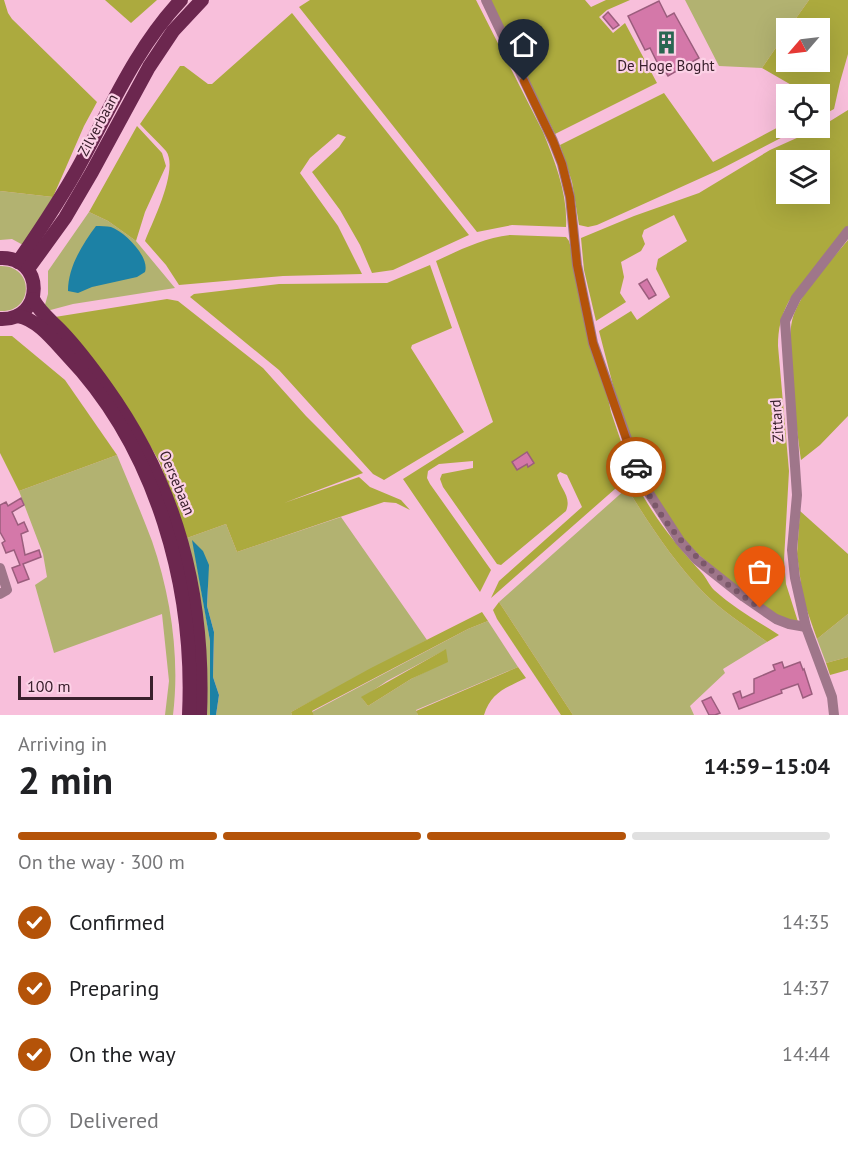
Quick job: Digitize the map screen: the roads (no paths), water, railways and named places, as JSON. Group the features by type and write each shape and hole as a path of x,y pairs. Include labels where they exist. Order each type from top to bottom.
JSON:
{"main road":[{"name":"Zilverbaan","path":"23,266 136,57 162,20 181,0"},
{"name":"Zilverbaan","path":"23,266 65,218 149,67 173,32 202,0"},
{"path":"0,258 23,266 34,285 33,299 27,309 18,316 0,319"},
{"name":"Oersebaan","path":"33,299 87,362 115,400 147,454 165,493 182,542 194,593 201,666 200,715"},
{"name":"Oersebaan","path":"18,316 25,317 43,332 75,363 93,385 122,428 143,470 166,531 180,582 188,633 189,715"}],"street":[{"path":"486,0 562,164 570,197 577,265 593,343 643,484 680,541 696,559 776,619 806,627"},
{"name":"Zittard","path":"834,715 827,679 806,627 795,578 792,550 797,495 784,321 796,298 848,231"},
{"path":"0,568 7,590 0,594"}],"water":[{"path":"96,226 111,227 129,239 144,259 145,272 137,277 92,287 78,293 68,291 73,265"},
{"path":"192,540 203,551 209,565 207,606 214,632 213,677 219,695 216,715 210,715 210,641"}],"place":[{"name":"De Hoge Boght","path":"666,42"}]}
